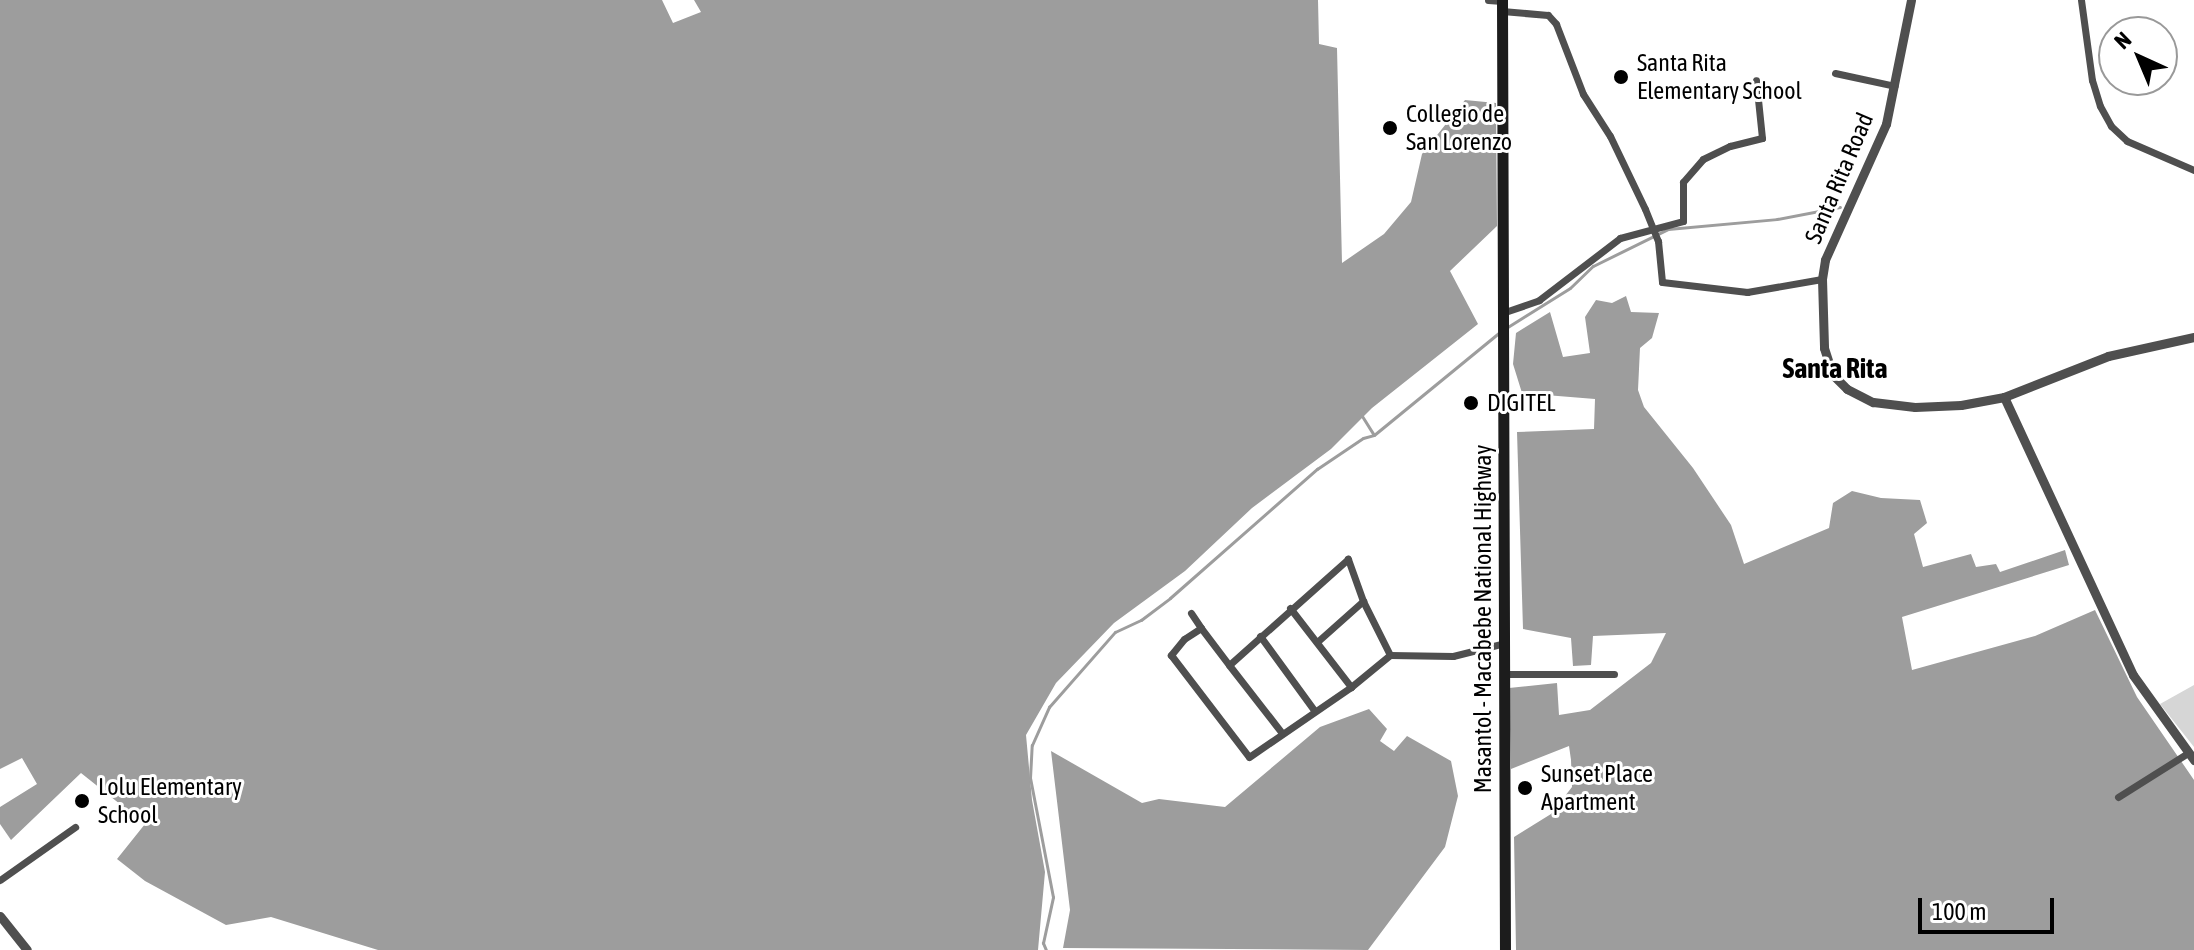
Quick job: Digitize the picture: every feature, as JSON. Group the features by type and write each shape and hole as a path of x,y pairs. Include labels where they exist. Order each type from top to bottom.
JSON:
{"main road":[{"name":"Masantol - Macabebe National Highway","path":"1502,4 1505,950"}],"street":[{"path":"1488,0 1548,15 1556,24 1583,94 1610,136 1655,235 1662,282 1747,292 1822,279"},
{"name":"Santa Rita Road","path":"1911,0 1886,124 1825,260 1822,279 1824,348 1833,375 1847,389 1873,402 1915,407 1961,405 2004,397 2108,356 2194,337"},
{"path":"2081,0 2092,80 2100,106 2111,126 2127,141 2194,170"},
{"path":"1835,73 1895,86"},
{"path":"1505,315 1539,300 1620,238 1655,235 1683,221 1683,182 1703,159 1730,146 1762,138 1756,80"},
{"path":"2004,397 2133,675 2191,757 2118,797"},
{"path":"1229,665 1348,559 1363,601 1390,655"},
{"path":"1317,642 1363,601"},
{"path":"1290,608 1351,687"},
{"path":"1191,613 1282,733"},
{"path":"1201,628 1184,639 1171,655 1249,757 1351,687 1390,655 1453,656 1505,643"},
{"path":"1260,636 1314,710"},
{"path":"1505,674 1614,674"},
{"path":"0,880 75,827"},
{"path":"0,916 27,950"}],"shaded area":[{"path":"0,0 662,0 673,23 701,12 694,0 1318,0 1319,44 1337,48 1342,263 1384,234 1411,202 1422,154 1465,100 1496,103 1497,226 1450,271 1478,324 1372,408 1331,449 1252,508 1185,571 1114,623 1056,683 1026,735 1032,800 1045,872 1038,950 378,950 271,917 226,925 145,881 117,859 145,824 81,773 11,840 0,824 0,807 37,784 22,758 0,769"},
{"path":"1626,296 1631,312 1659,313 1652,338 1640,348 1638,390 1644,407 1693,468 1731,525 1744,564 1829,528 1833,503 1852,491 1881,498 1920,500 1927,523 1914,534 1923,567 1971,554 1976,567 1996,564 2000,572 2065,550 2069,565 1902,617 1912,670 2035,636 2095,610 2137,697 2194,780 2194,950 1516,950 1514,837 1551,814 1572,787 1569,746 1511,769 1509,688 1557,683 1559,715 1590,710 1651,663 1666,633 1593,636 1591,665 1573,666 1571,638 1523,629 1517,432 1594,429 1595,399 1522,393 1513,364 1516,333 1550,312 1563,357 1590,353 1585,317 1596,300 1612,303"},
{"path":"2194,685 2194,747 2160,704"},
{"path":"1369,709 1387,729 1380,741 1394,751 1407,736 1451,761 1458,796 1445,847 1368,950 1063,948 1070,910 1051,751 1142,803 1159,799 1225,807 1320,727"}],"waterway":[{"path":"1506,328 1570,288 1593,266 1668,229 1777,219 1840,207"},
{"path":"1046,950 1043,943 1053,897 1030,778 1032,745 1049,707 1115,632 1141,620 1170,598 1317,469 1363,438 1374,435 1500,332"},
{"path":"1362,416 1374,435"}],"place":[{"name":"Santa Rita Elementary School","path":"1621,77"},
{"name":"Collegio de San Lorenzo","path":"1390,128"},
{"name":"DIGITEL","path":"1471,403"},
{"name":"Sunset Place Apartment","path":"1525,788"},
{"name":"Lolu Elementary School","path":"82,801"}],"district":[{"name":"Santa Rita","path":"1835,368"}]}
